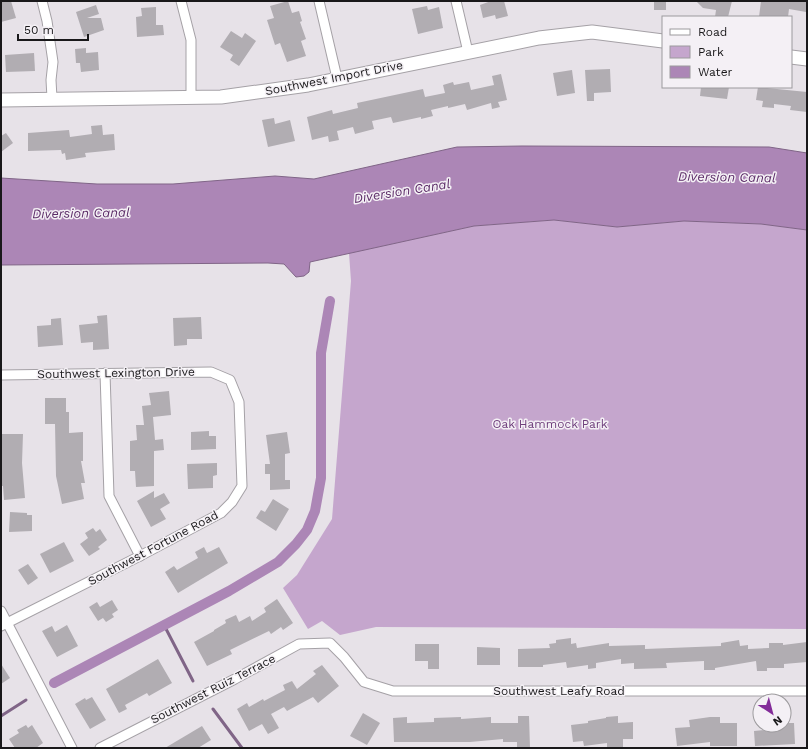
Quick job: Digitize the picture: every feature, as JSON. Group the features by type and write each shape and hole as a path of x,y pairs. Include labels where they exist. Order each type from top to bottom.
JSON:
{"street":[{"path":"42,1 54,62 51,80 52,98"},
{"path":"181,1 190,40 191,98"},
{"path":"319,1 337,78"},
{"path":"456,1 468,52"},
{"name":"Southwest Import Drive","path":"1,100 52,98 221,97 249,94 337,78 539,38 592,32 662,41"},
{"path":"792,57 807,59"},
{"name":"Southwest Lexington Drive","path":"1,375 211,372 230,380"},
{"path":"105,373 109,496 140,556"},
{"name":"Southwest Fortune Road","path":"4,624 140,556 221,513 232,502 242,486 239,402 230,380"},
{"path":"1,611 4,624 72,748"},
{"name":"Southwest Leafy Road","path":"330,643 344,657 364,682 393,691 807,691"},
{"name":"Southwest Ruiz Terrace","path":"100,748 235,679 299,644 330,643"}],"green space":[{"name":"Oak Hammock Park","path":"554,220 617,227 684,221 761,224 807,230 807,629 376,627 340,635 322,621 308,629 283,588 297,575 332,519 351,281 349,253 474,226"}],"water":[{"name":"Diversion Canal","path":"457,147 769,147 807,153 807,230 761,224 684,221 617,227 554,220 474,226 310,262 309,272 304,276 296,277 284,264 268,263 1,265 1,178 97,184 173,184 275,176 314,179"}],"building":[{"path":"1,1 11,1 16,18 1,22"},
{"path":"288,1 292,13 299,11 302,21 300,22 306,39 301,41 306,56 287,62 280,43 275,45 267,20 274,18 270,6"},
{"path":"491,1 504,1 508,16 496,19 495,15 483,18 480,5"},
{"path":"654,1 666,1 666,10 654,10"},
{"path":"696,1 732,1 728,16 715,16 716,10 703,8"},
{"path":"761,1 807,1 806,12 789,9 788,16 759,16"},
{"path":"96,5 99,14 87,18 101,18 104,30 84,37 76,12"},
{"path":"427,6 428,10 439,7 443,28 418,34 412,9"},
{"path":"156,7 156,25 163,25 164,35 137,37 136,17 142,16 141,8"},
{"path":"231,31 242,38 245,33 256,41 239,66 230,60 233,55 220,47"},
{"path":"86,48 86,53 98,52 99,70 81,72 80,63 76,63 75,49"},
{"path":"34,53 35,71 6,72 5,55"},
{"path":"610,69 611,92 594,93 594,101 587,101 585,70"},
{"path":"572,70 575,93 557,96 553,73"},
{"path":"501,74 507,100 498,102 500,107 492,109 491,103 467,110 465,104 448,108 448,106 431,110 433,116 421,119 421,117 393,123 391,117 372,121 374,129 355,134 353,127 337,131 339,140 329,142 328,136 312,140 307,117 332,110 333,114 358,108 357,103 423,89 425,97 445,93 443,85 453,82 454,85 469,82 471,90 494,85 492,76"},
{"path":"701,88 729,88 727,99 700,96"},
{"path":"758,88 807,92 807,112 790,110 791,106 774,104 774,108 762,107 763,101 756,100"},
{"path":"274,118 275,124 290,120 295,141 268,147 262,120"},
{"path":"102,125 103,135 114,134 115,150 85,153 86,157 66,160 65,153 62,154 61,150 28,151 28,133 69,130 70,137 92,134 91,126"},
{"path":"6,133 13,143 1,152 1,136"},
{"path":"107,315 109,349 93,350 93,342 81,343 79,325 98,323 97,316"},
{"path":"201,317 202,339 187,339 187,345 174,346 173,318"},
{"path":"61,318 63,345 38,347 37,326 51,325 51,319"},
{"path":"169,391 171,415 153,417 155,440 163,439 164,450 154,451 154,486 136,487 135,471 130,471 130,441 137,440 136,425 144,425 142,406 151,405 149,393"},
{"path":"45,398 66,398 66,412 69,412 69,433 83,432 83,461 81,461 85,483 81,483 84,499 62,504 56,476 55,424 45,424"},
{"path":"209,431 209,436 216,436 216,449 191,450 191,432"},
{"path":"287,432 290,453 285,454 285,480 290,480 290,489 270,490 270,474 265,474 265,464 270,464 266,435"},
{"path":"1,434 23,434 22,463 25,498 4,500 3,486 1,486"},
{"path":"217,463 217,475 213,476 213,488 188,489 187,464"},
{"path":"154,491 154,498 164,493 170,503 160,509 166,519 151,527 137,501"},
{"path":"273,499 289,509 276,531 256,518 261,510 265,512"},
{"path":"10,512 27,513 27,515 32,515 32,531 9,532"},
{"path":"93,528 96,532 100,529 107,540 98,547 100,549 89,556 80,544 88,538 85,533"},
{"path":"64,542 74,561 50,573 40,554"},
{"path":"204,547 207,553 219,547 228,563 178,593 165,572 174,566 177,570 198,558 195,552"},
{"path":"28,564 38,578 28,585 18,570"},
{"path":"277,599 293,623 283,630 281,627 271,634 269,631 230,650 232,654 207,666 194,642 226,623 225,620 236,615 239,622 250,616 252,621 266,612 264,608"},
{"path":"112,600 118,610 112,614 114,617 106,622 103,618 98,621 89,607 97,602 100,607"},
{"path":"67,625 78,646 57,657 42,631 52,626 55,632"},
{"path":"571,638 571,644 576,643 577,648 609,643 609,646 645,645 645,649 721,646 721,643 739,640 740,646 748,645 748,649 769,648 769,643 783,643 783,645 807,642 807,662 784,664 784,668 767,668 767,671 757,671 756,661 715,668 715,670 704,670 704,661 666,663 667,668 634,669 634,663 621,664 621,659 596,663 596,668 588,669 588,665 567,668 566,662 543,665 543,667 518,667 518,649 550,648 549,644 556,643 556,640"},
{"path":"415,644 439,644 439,669 428,669 428,661 415,661"},
{"path":"477,647 500,648 500,665 477,665"},
{"path":"158,659 172,683 149,696 147,693 125,705 127,709 119,713 106,689"},
{"path":"1,664 10,678 1,684"},
{"path":"322,665 339,686 318,703 313,697 287,711 284,707 271,714 279,728 268,734 262,724 249,731 237,709 247,703 249,707 263,699 264,701 285,690 283,685 292,681 297,689 316,674 313,671"},
{"path":"92,697 106,720 90,729 75,704 85,698 86,700"},
{"path":"363,713 380,723 367,745 350,736"},
{"path":"518,716 529,716 530,748 517,748 517,742 503,742 503,739 470,742 394,742 393,718 407,717 407,723 434,722 434,718 461,717 461,719 491,717 491,723 518,723"},
{"path":"618,716 618,723 633,722 633,739 623,739 623,748 607,748 607,743 584,746 583,741 573,742 571,725 588,723 588,721 606,717"},
{"path":"720,717 720,723 737,723 737,746 710,746 710,742 677,746 675,728 690,727 689,720"},
{"path":"792,723 794,723 795,744 755,746 754,733 792,733"},
{"path":"26,725 28,728 32,725 43,743 36,748 15,748 9,739 19,733 17,730"},
{"path":"202,726 211,740 198,748 165,748"}],"waterway":[{"path":"54,683 229,591 278,562 296,544 307,530 315,511 321,478 321,353 330,301"},
{"path":"164,625 193,681"},
{"path":"1,716 26,700"},
{"path":"213,709 242,748"}]}
